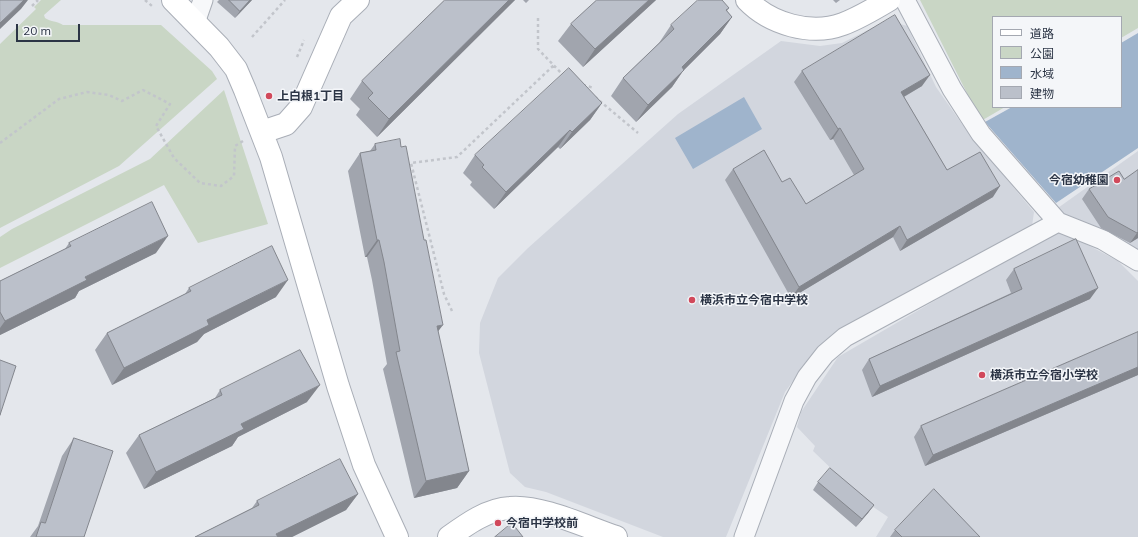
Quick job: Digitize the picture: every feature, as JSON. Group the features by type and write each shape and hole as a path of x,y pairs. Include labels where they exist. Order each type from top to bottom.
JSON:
{"street":[{"path":"173,0 219,47 236,70 254,136 271,157 338,386 364,465 397,537"},
{"path":"195,23 203,0"},
{"path":"254,136 286,124 301,108 341,16 358,0"},
{"path":"747,0 754,8 784,23 804,28 823,29 842,24 869,12 889,0"},
{"path":"905,0 952,88 981,134 1058,222 1103,240 1138,261"},
{"path":"744,537 794,401 807,377 825,354 845,337 1058,222"},
{"path":"450,537 488,513 509,508 534,509 616,537"}],"path":[{"path":"32,6 38,0"},
{"path":"252,37 285,0"},
{"path":"538,18 538,49 569,82"},
{"path":"452,311 444,294 411,163 456,157 554,65"},
{"path":"576,84 594,88"},
{"path":"0,143 59,99 87,92 109,95 122,101 143,90 170,104 156,126 174,158 200,183 221,186 234,176 235,146 254,136"},
{"path":"593,95 638,133"}],"shaded area":[{"name":"横浜市立今宿中学校","path":"888,20 907,26 936,87 969,134 1034,212 1032,226 801,370 785,392 726,537 663,537 546,492 525,487 510,473 479,353 480,323 498,278 528,248 678,114 781,41 820,46 842,43"},
{"name":"今宿幼稚園","path":"1138,151 1138,259 1055,210"},
{"name":"横浜市立今宿小学校","path":"1058,229 1118,261 1138,281 1138,537 876,537 888,517 866,502 813,451 815,446 797,427 801,412 838,357"}],"green space":[{"path":"41,0 61,0 44,15 45,18 63,25 161,25 212,71 217,79 119,166 0,228 0,44 36,9 34,7"},
{"path":"920,0 1138,0 1138,28 1122,37 1122,16 992,16 992,108 1003,108 981,121"},
{"path":"224,90 268,224 198,243 164,185 0,268 0,237 12,229 150,159"}],"water":[{"path":"1138,33 1138,148 1056,203 985,122 1010,108 1122,108 1122,42"},
{"path":"744,97 762,129 693,169 675,138"}],"building":[{"path":"0,0 24,0 0,23"},
{"path":"229,0 250,0 240,11"},
{"path":"445,0 509,0 389,119 368,98 373,93 362,81"},
{"path":"597,0 649,0 595,49 571,24"},
{"path":"698,0 722,0 729,8 726,10 732,17 682,67 684,70 648,105 623,78 674,29 671,25"},
{"path":"895,15 930,75 901,92 947,170 980,152 1000,186 907,240 900,226 799,287 733,169 764,150 782,182 790,178 806,204 864,169 840,128 838,129 802,71"},
{"path":"569,68 602,103 572,132 570,130 506,192 482,167 484,165 475,155"},
{"path":"400,139 401,147 406,146 424,240 426,240 443,325 437,326 469,471 426,481 396,352 400,351 384,262 379,240 377,240 360,153 376,150 375,144"},
{"path":"1138,170 1137,233 1108,217 1089,189 1119,171 1124,179"},
{"path":"152,202 168,236 85,277 87,280 5,321 0,312 0,281 71,246 69,243"},
{"path":"1076,239 1098,288 880,386 869,359 1022,289 1014,269"},
{"path":"272,246 288,280 207,320 209,325 124,368 107,333 191,291 189,288"},
{"path":"1138,332 1138,367 933,455 921,426"},
{"path":"300,350 320,385 241,424 244,429 156,472 139,435 222,395 220,390"},
{"path":"0,360 16,366 0,415"},
{"path":"74,438 113,451 84,537 36,537 41,522 45,523"},
{"path":"340,459 358,494 276,534 278,537 195,537 259,505 257,501"},
{"path":"830,468 874,505 862,519 818,482"},
{"path":"934,489 980,537 902,537 895,530"},
{"path":"512,523 523,537 495,537"}],"place":[{"name":"上白根1丁目","path":"269,96"},
{"name":"今宿幼稚園","path":"1117,180"},
{"name":"横浜市立今宿中学校","path":"692,300"},
{"name":"横浜市立今宿小学校","path":"982,375"},
{"name":"今宿中学校前","path":"498,523"}]}
